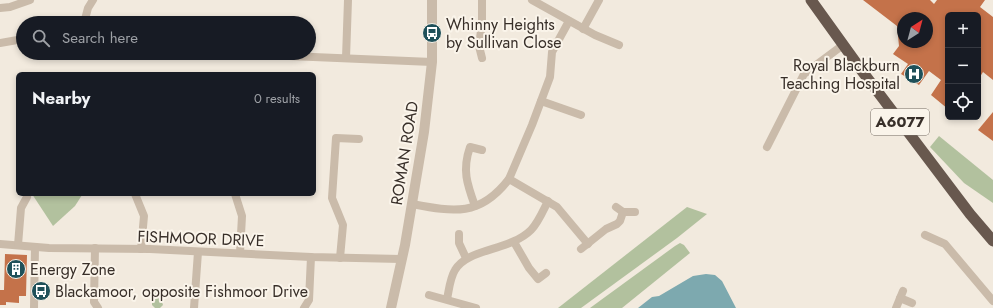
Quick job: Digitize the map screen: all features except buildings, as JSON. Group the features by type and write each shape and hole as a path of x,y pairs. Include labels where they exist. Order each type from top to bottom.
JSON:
{"highway":[{"name":"A6077","path":"811,0 970,214 993,241"}],"street":[{"path":"0,8 10,7 30,0"},
{"path":"86,16 88,8 93,0"},
{"path":"346,58 348,0"},
{"name":"ROMAN ROAD","path":"391,308 412,204 424,132 432,62 432,0"},
{"path":"482,0 482,24 479,46 482,58"},
{"path":"532,0 583,29 619,45"},
{"path":"583,29 599,0"},
{"path":"412,204 447,210 457,210 475,206 491,199 509,179 542,101 550,77 552,52 569,21"},
{"path":"0,44 16,41"},
{"path":"767,147 804,74 843,45"},
{"path":"316,57 432,62"},
{"path":"542,101 581,115"},
{"path":"340,258 343,225 332,198 336,138 359,138"},
{"path":"475,206 466,177 466,157 470,147 482,150"},
{"path":"509,179 548,201 563,212 588,244"},
{"path":"136,196 144,216 141,249"},
{"path":"236,196 242,216 240,253"},
{"path":"18,245 21,208 27,197"},
{"path":"447,299 455,270 466,258 514,242 531,230 548,201"},
{"path":"581,250 620,221 620,210 634,212"},
{"path":"459,234 459,243 466,258"},
{"path":"925,236 945,244 993,301"},
{"path":"514,242 529,268 538,279 546,273"},
{"name":"FISHMOOR DRIVE","path":"0,244 35,247 141,249 312,257 401,259"},
{"path":"34,308 35,247"},
{"path":"95,248 94,302 98,308"},
{"path":"194,308 198,252"},
{"path":"304,308 309,300 312,257"},
{"path":"429,295 476,308"},
{"path":"896,308 902,295 912,303"}],"green space":[{"path":"939,136 993,180 993,203 964,183 930,147"},
{"path":"33,196 81,196 75,206 53,226"},
{"path":"687,207 707,214 677,238 581,308 558,308"},
{"path":"680,243 684,245 690,253 622,308 590,308 675,246"},
{"path":"158,291 163,305 160,308 155,308 152,305 152,295"}],"water":[{"path":"706,274 715,275 722,281 736,308 638,308 652,297 659,296 693,276"}],"place":[{"name":"Whinny Heights by Sullivan Close","path":"432,33"},
{"name":"Royal Blackburn Teaching Hospital","path":"914,74"},
{"name":"Energy Zone","path":"16,269"},
{"name":"Blackamoor, opposite Fishmoor Drive","path":"41,291"}]}
